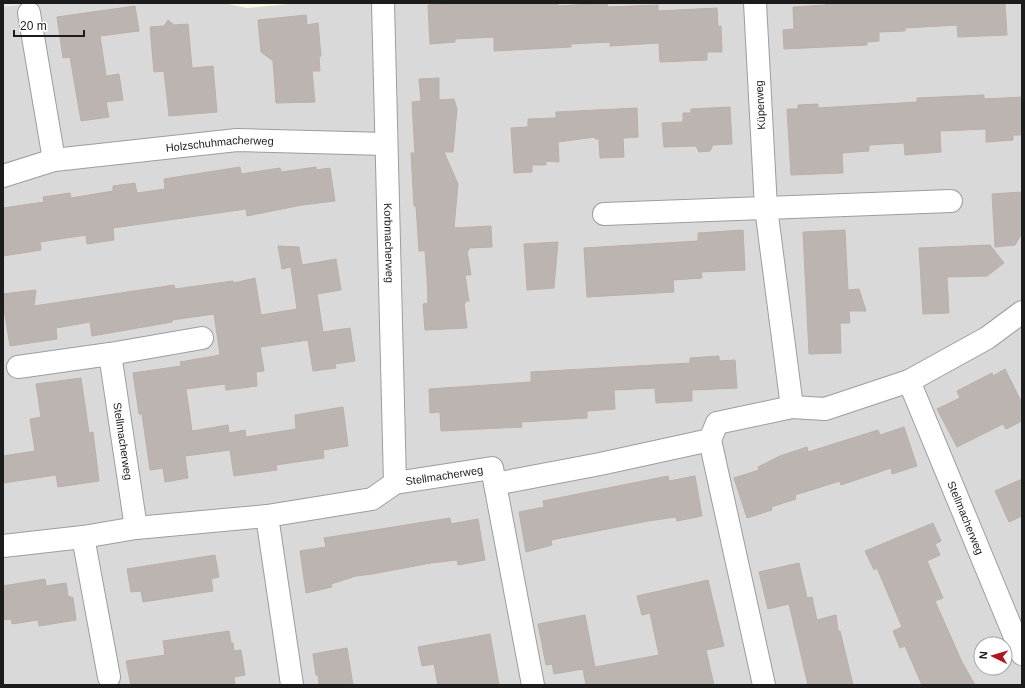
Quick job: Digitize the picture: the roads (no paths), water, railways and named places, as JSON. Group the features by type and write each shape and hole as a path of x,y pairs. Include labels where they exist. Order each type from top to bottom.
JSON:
{"street":[{"name":"Korbmacherweg","path":"383,3 395,483"},
{"name":"Küperweg","path":"755,3 766,208 792,407"},
{"path":"29,13 54,160"},
{"name":"Holzschuhmacherweg","path":"3,176 54,160 237,140 386,144"},
{"path":"604,214 951,201"},
{"path":"764,685 710,440 717,423 792,407 825,409 909,381 987,338 1022,312"},
{"path":"18,367 110,354 202,338"},
{"name":"Stellmacherweg","path":"110,354 136,528"},
{"name":"Stellmacherweg","path":"909,381 1022,654"},
{"name":"Stellmacherweg","path":"495,484 600,464 710,440"},
{"name":"Stellmacherweg","path":"3,546 83,537 136,528 267,516 372,499 395,483 492,468 533,685"},
{"path":"267,516 292,685"},
{"path":"83,537 109,677"}]}
